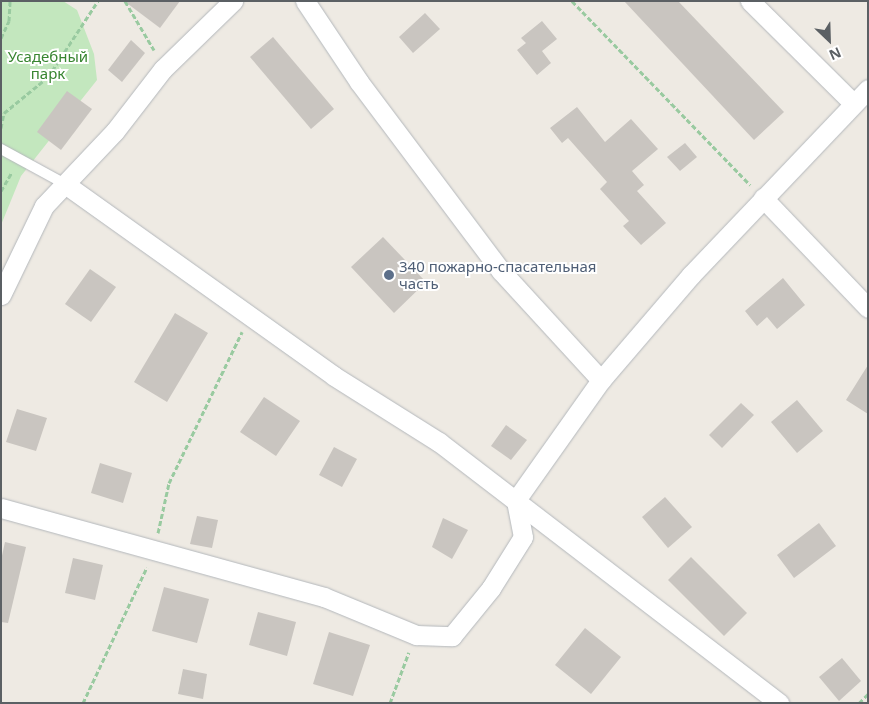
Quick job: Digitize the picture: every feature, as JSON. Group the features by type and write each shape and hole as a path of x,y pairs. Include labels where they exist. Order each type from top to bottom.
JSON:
{"street":[{"path":"1,295 44,206 114,131 163,69 234,1"},
{"path":"305,1 359,82 501,271 601,380"},
{"path":"750,1 854,103"},
{"path":"1,508 324,597 416,634 452,636 492,588 523,537 516,500 601,380 763,198 868,89"},
{"path":"66,184 334,376 439,442 779,703"},
{"path":"763,198 868,308"}],"lane":[{"path":"1,149 66,184"}],"path":[{"path":"1,38 9,21 10,1"},
{"path":"1,128 4,113 48,77 98,1"},
{"path":"125,1 163,69"},
{"path":"572,1 763,198"},
{"path":"1,192 19,160"},
{"path":"83,703 154,551 169,483 250,316"},
{"path":"390,703 416,634"},
{"path":"859,703 868,694"}],"green space":[{"name":"Усадебный парк","path":"1,1 63,1 77,10 94,54 97,80 21,176 1,225"}],"building":[{"path":"124,1 180,1 160,28"},
{"path":"624,1 678,1 784,112 754,140"},
{"path":"425,13 440,29 413,53 399,37"},
{"path":"542,21 557,39 542,51 551,63 537,75 517,50 526,43 521,38"},
{"path":"273,37 334,109 311,129 250,57"},
{"path":"131,40 145,53 122,82 108,70"},
{"path":"67,91 92,109 61,150 37,132"},
{"path":"577,107 605,142 631,119 658,149 632,171 644,185 637,191 666,223 641,245 623,226 629,221 600,189 607,182 568,138 562,143 550,128"},
{"path":"685,143 697,157 680,171 667,157"},
{"path":"383,237 426,282 394,313 351,267"},
{"path":"90,269 116,287 91,322 65,304"},
{"path":"783,278 805,305 777,329 767,317 757,326 745,311"},
{"path":"175,313 208,333 167,402 134,382"},
{"path":"868,365 868,414 846,400"},
{"path":"264,397 300,421 276,456 240,432"},
{"path":"797,400 823,431 797,453 771,422"},
{"path":"741,403 754,415 722,448 709,435"},
{"path":"17,409 47,418 36,451 6,442"},
{"path":"506,425 527,440 511,460 491,446"},
{"path":"334,447 357,459 342,487 319,475"},
{"path":"100,463 132,473 123,503 91,493"},
{"path":"665,497 692,527 668,548 642,517"},
{"path":"197,516 218,520 212,548 190,544"},
{"path":"443,518 468,530 452,559 432,547"},
{"path":"819,523 836,546 794,578 777,555"},
{"path":"5,542 26,547 8,623 1,622 1,560"},
{"path":"691,557 747,613 724,636 668,580"},
{"path":"73,558 103,565 95,600 65,593"},
{"path":"164,587 209,599 197,643 152,631"},
{"path":"258,612 296,622 287,656 249,645"},
{"path":"585,628 621,657 591,694 555,665"},
{"path":"329,632 370,645 353,696 313,684"},
{"path":"842,658 861,681 839,701 819,677"},
{"path":"183,669 207,674 203,699 178,694"}],"place":[{"name":"340 пожарно-спасательная часть","path":"389,275"}]}
